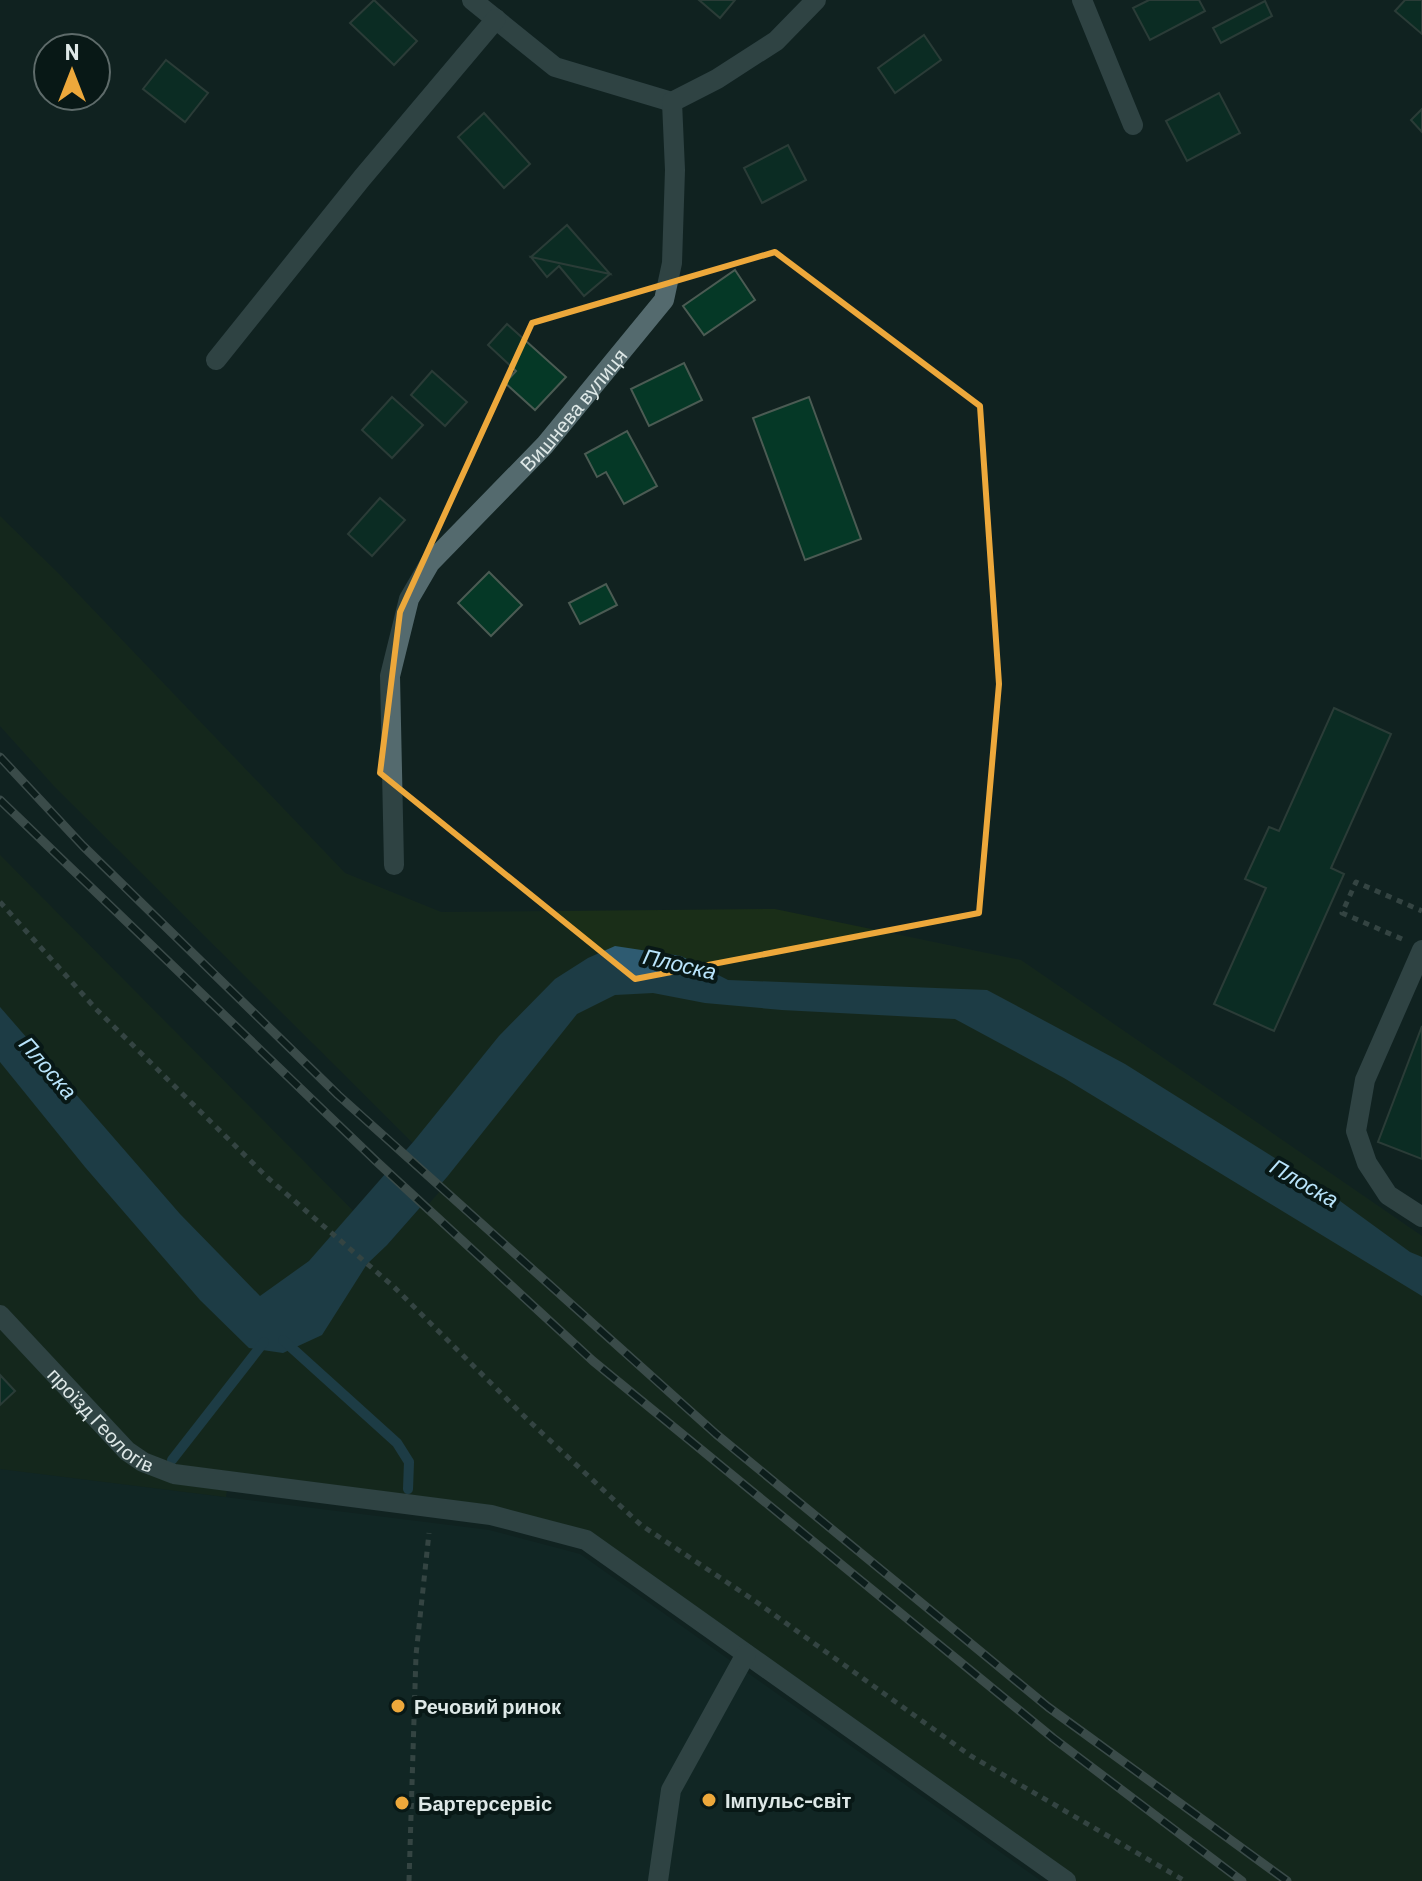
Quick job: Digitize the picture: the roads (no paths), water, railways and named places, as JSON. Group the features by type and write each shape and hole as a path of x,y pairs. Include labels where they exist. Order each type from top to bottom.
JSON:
{"street":[{"path":"472,0 555,67 672,102 717,79 776,41 816,0"},
{"path":"1082,0 1133,125"},
{"path":"216,360 362,178 496,19"},
{"name":"Вишнева вулиця","path":"394,865 390,676 409,599 430,563 545,445 664,300 672,263 675,170 672,102"},
{"path":"1415,946 1365,1080 1356,1131 1367,1163 1388,1195 1422,1217"},
{"name":"проїзд Геологів","path":"0,1315 127,1451 143,1462 174,1474 491,1515 586,1540 1066,1881"},
{"path":"658,1881 671,1790 746,1654"}],"water":[{"name":"Плоска","path":"615,946 681,956 728,980 987,990 1125,1064 1318,1185 1410,1252 1422,1257 1422,1296 1064,1078 955,1019 782,1010 705,1003 653,993 615,995 577,1014 447,1177 367,1264 322,1335 283,1353 249,1348 200,1300 85,1167 0,1062 0,1007 180,1214 260,1296 309,1261 414,1141 499,1036 555,979 588,958"}],"waterway":[{"path":"283,1340 397,1443 409,1462 408,1489"},
{"path":"172,1460 264,1342"}],"railway":[{"path":"0,757 83,846 338,1095 716,1434 1048,1707 1287,1881"},
{"path":"0,800 377,1162 593,1361 1053,1738 1242,1881"}],"place":[{"name":"Речовий ринок","path":"398,1706"},
{"name":"Імпульс-світ","path":"709,1800"},
{"name":"Бартерсервіс","path":"402,1803"}]}
